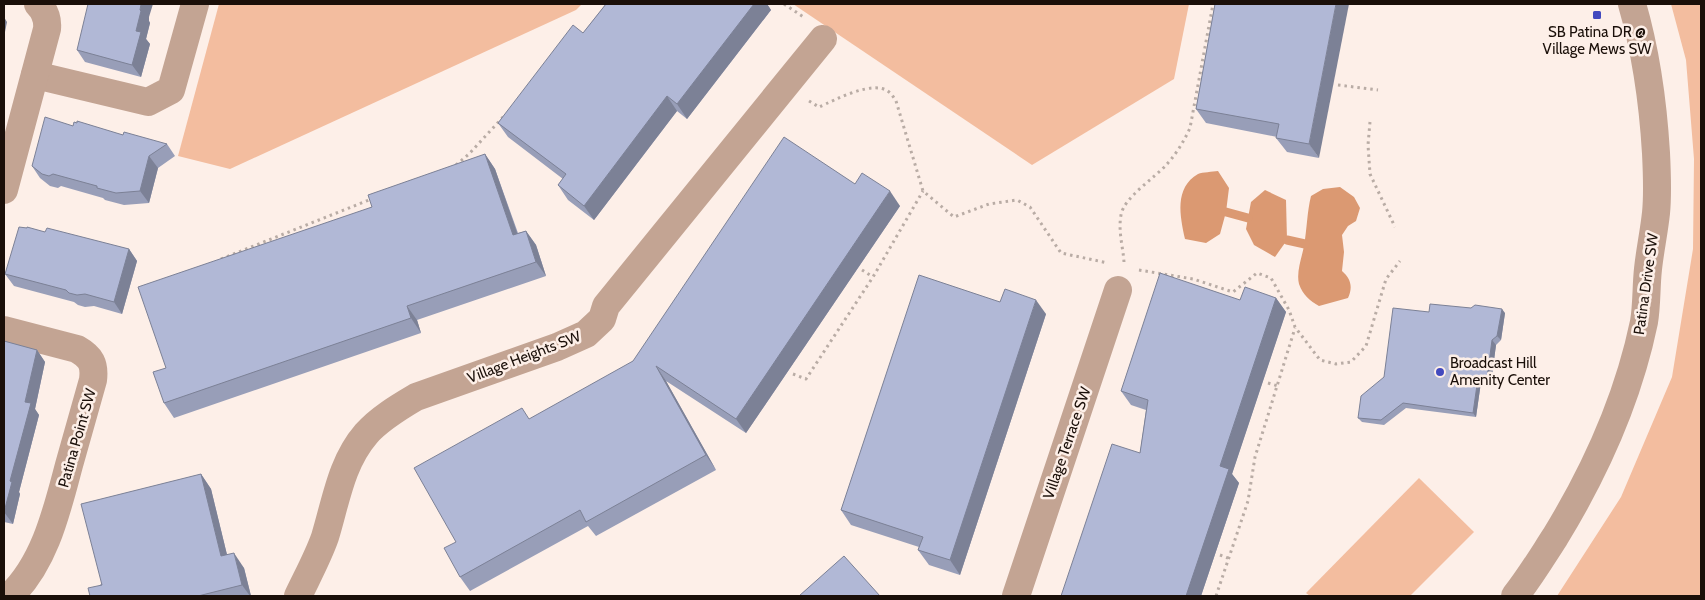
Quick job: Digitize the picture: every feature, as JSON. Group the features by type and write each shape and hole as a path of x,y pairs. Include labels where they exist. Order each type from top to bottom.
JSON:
{"street":[{"path":"4,190 48,23 43,9 38,4"},
{"path":"35,75 148,102 171,90 195,4"},
{"name":"Patina Drive SW","path":"1515,596 1529,579 1570,511 1601,452 1617,416 1644,322 1658,186 1654,116 1642,44 1632,4"},
{"name":"Village Heights SW","path":"298,596 324,538 338,485 350,460 366,434 416,397 557,347 586,334 595,327 602,319 606,306 823,39"},
{"name":"Village Terrace SW","path":"1016,596 1122,278"},
{"name":"Patina Point SW","path":"4,330 77,349 88,355 94,370 93,380 57,511 35,563 23,584 10,596"}],"path":[{"path":"1122,278 1121,214 1125,205 1167,164 1183,144 1190,128 1213,4"},
{"path":"1203,58 1210,60"},
{"path":"1338,84 1378,90"},
{"path":"786,85 819,107 846,95 874,86 888,91 896,101 923,191 954,217 989,204 1017,200 1030,207 1061,252 1122,278 1150,273 1192,279 1233,292 1257,273 1271,278 1290,310 1296,327 1320,360 1336,364 1351,362 1366,346 1386,279 1400,261"},
{"path":"450,168 458,164 469,154 510,110"},
{"path":"1370,122 1368,145 1370,174 1395,228"},
{"path":"793,374 806,379 873,277 923,191"},
{"path":"213,262 381,196"},
{"path":"317,221 320,228"},
{"path":"862,270 873,277"},
{"path":"1216,596 1248,501 1255,458 1296,327"},
{"path":"1268,383 1278,386"},
{"path":"1220,555 1228,558"}],"shaded area":[{"path":"219,4 582,4 576,10 230,169 178,156"},
{"path":"793,4 1189,4 1174,79 1032,165"},
{"path":"1671,4 1701,4 1701,596 1557,596 1621,497 1672,377 1693,249 1694,159 1686,60"},
{"path":"1218,171 1229,188 1226,212 1220,234 1206,243 1185,239 1181,203 1185,187 1198,174"},
{"path":"1340,187 1354,197 1360,208 1356,221 1348,226 1342,235 1344,252 1342,271 1349,280 1351,287 1348,298 1319,306 1305,294 1298,279 1311,196 1323,189"},
{"path":"1265,190 1286,200 1287,240 1275,257 1254,245 1246,229 1251,202"},
{"path":"1419,478 1474,532 1410,596 1310,596 1306,593"}],"building":[{"path":"88,4 141,4 136,31 141,32 132,65 77,50"},
{"path":"606,4 754,4 677,104 667,96 584,206 558,185 566,174 498,123 573,25 583,33"},
{"path":"1215,4 1336,4 1309,144 1276,138 1279,124 1196,109"},
{"path":"45,117 73,126 74,122 77,123 77,121 123,135 124,132 167,144 149,156 140,191 116,193 53,174 49,176 42,174 32,166"},
{"path":"784,137 855,184 862,173 890,191 736,419 656,366 706,455 586,522 580,510 460,577 444,548 456,542 414,468 522,408 529,419 633,361"},
{"path":"485,154 513,235 526,231 536,262 407,306 411,318 164,403 153,372 166,368 138,287 372,207 368,195"},
{"path":"19,227 27,227 45,232 47,228 129,249 114,302 85,294 69,293 66,290 5,274"},
{"path":"1160,273 1240,300 1245,287 1276,298 1220,466 1229,469 1186,596 1061,596 1112,444 1140,453 1148,400 1121,391"},
{"path":"919,275 1000,302 1005,289 1036,300 950,560 918,550 923,537 841,510"},
{"name":"Broadcast Hill Amenity Center","path":"1430,304 1471,308 1475,305 1502,309 1497,336 1492,340 1487,378 1478,378 1473,413 1403,403 1381,420 1358,418 1361,396 1384,377 1393,308 1429,312"},
{"path":"4,341 37,350 25,402 31,403 10,481 12,482 4,512"},
{"path":"201,474 221,556 234,553 242,585 198,596 90,596 88,588 102,585 81,504"},
{"path":"844,556 880,596 799,596"}],"waterway":[{"path":"1226,212 1248,218"},
{"path":"1287,240 1305,244"}],"place":[{"name":"SB Patina DR @ Village Mews SW","path":"1597,15"},
{"name":"Broadcast Hill Amenity Center","path":"1440,372"}]}
